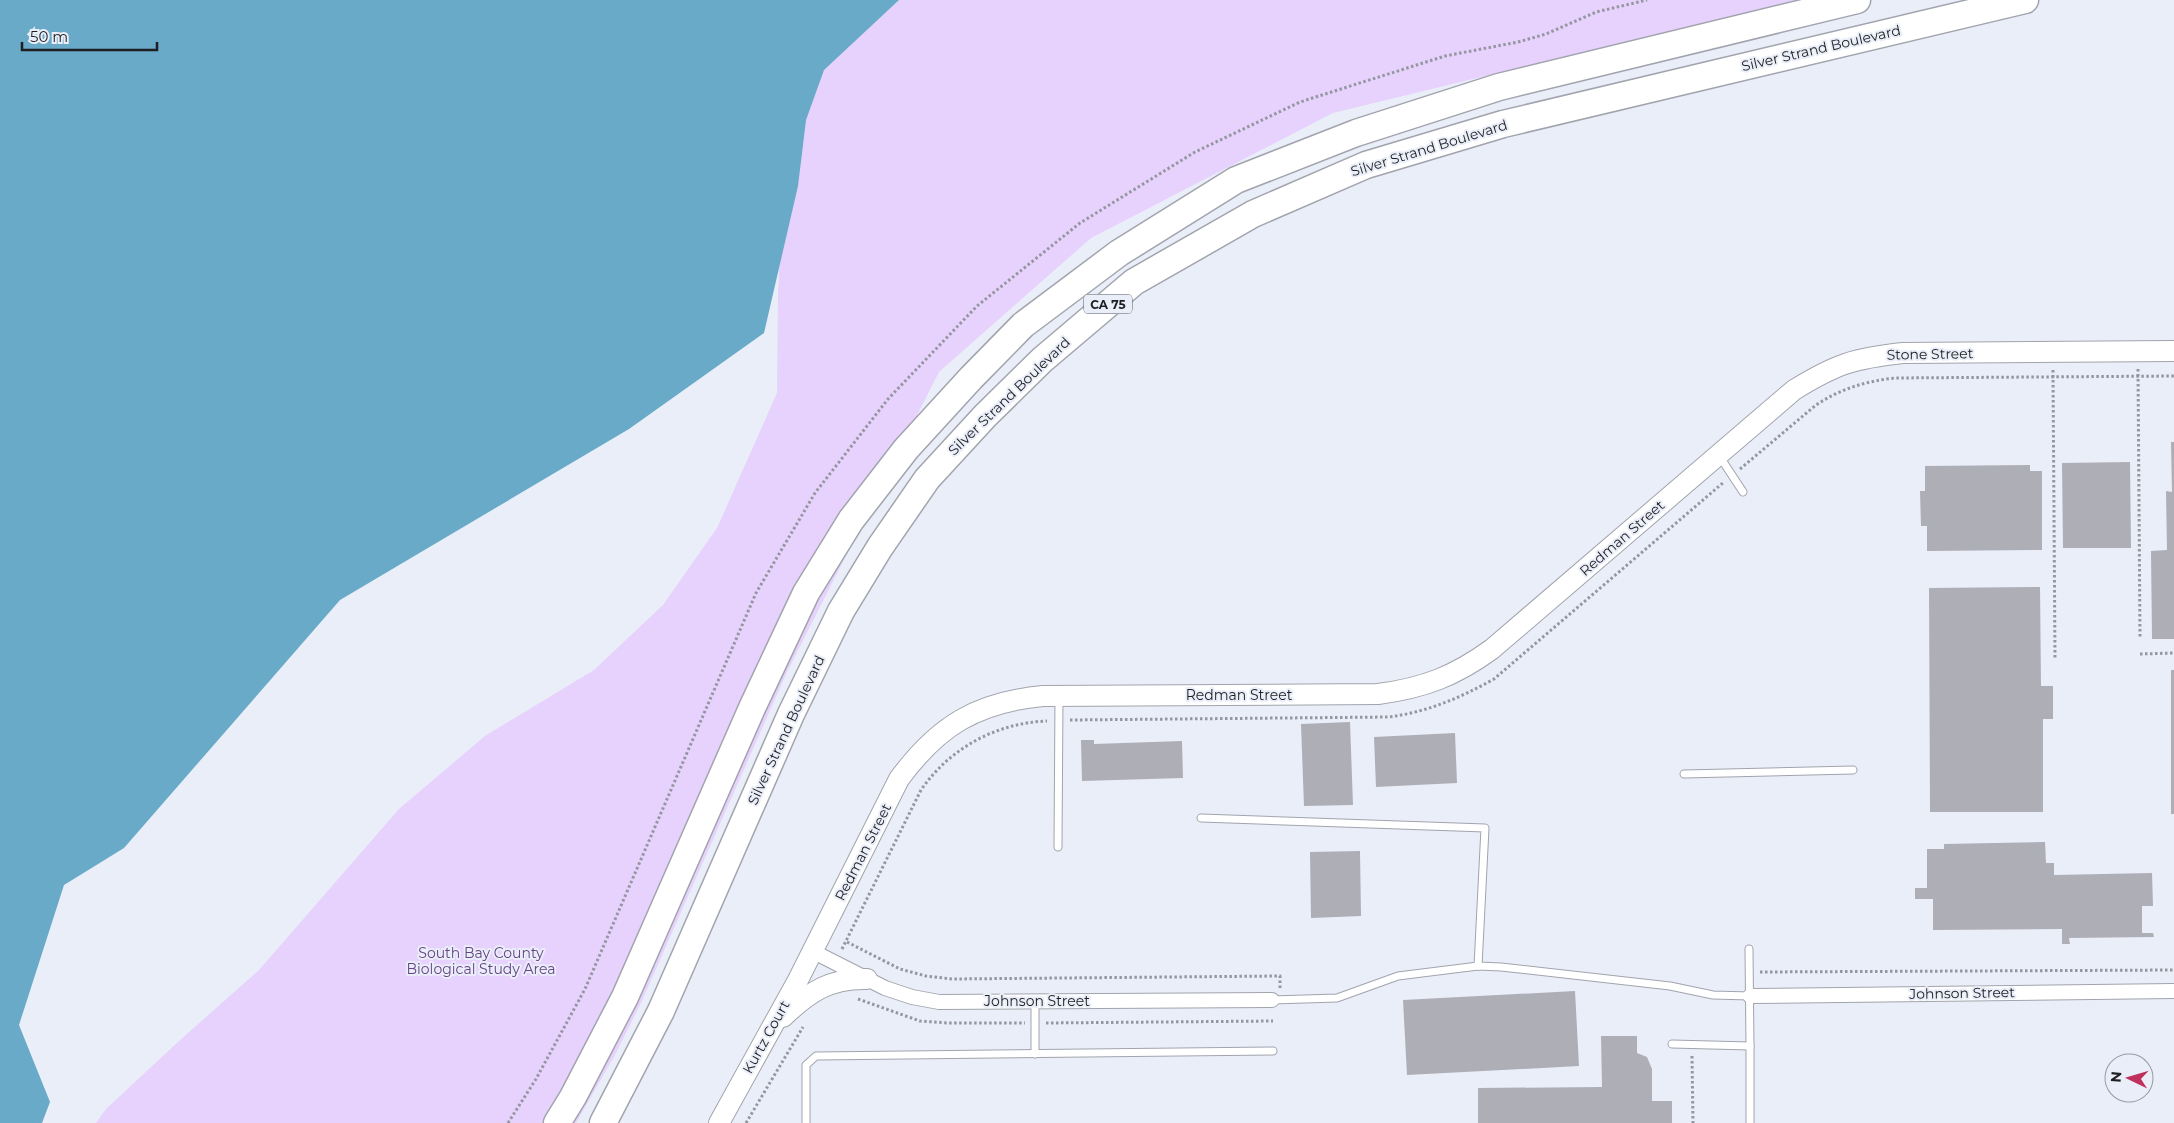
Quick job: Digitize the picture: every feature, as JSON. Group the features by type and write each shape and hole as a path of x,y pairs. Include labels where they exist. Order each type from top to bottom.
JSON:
{"highway":[{"name":"CA 75","path":"557,1123 573,1098 625,997 752,708 806,593 851,520 906,448 1023,325 1119,252 1245,176 1356,133 1499,87 1857,0"},
{"name":"Silver Strand Boulevard","path":"603,1123 661,1011 791,714 841,611 880,547 927,479 985,416 1042,360 1134,282 1253,214 1366,165 1502,124 2025,0"}],"street":[{"name":"Stone Street","path":"1719,455 1794,390 1820,374 1847,362 1870,356 1904,353 2174,351"},
{"name":"Redman Street","path":"812,951 899,779 916,756 934,738 973,713 1013,700 1059,696 1378,694 1405,691 1430,684 1470,666 1492,649 1719,455"},
{"name":"Johnson Street","path":"812,951 885,988 912,997 939,1002 1276,999"},
{"name":"Kurtz Court","path":"718,1123 812,951"},
{"path":"754,1060 783,1016 806,996 830,983 853,978 867,979"},
{"name":"Johnson Street","path":"1750,996 2174,991"}],"lane":[{"path":"1719,455 1743,492"},
{"path":"1058,848 1059,696"},
{"path":"1684,774 1852,770"},
{"path":"1201,818 1485,828 1478,966"},
{"path":"1749,949 1750,1123"},
{"path":"1276,999 1337,998 1398,976 1478,966 1670,986 1713,995 1750,996"},
{"path":"1034,1002 1035,1054"},
{"path":"1672,1044 1750,1046"},
{"path":"806,1123 806,1065 816,1056 1273,1051"}],"path":[{"path":"2138,351 2140,638"},
{"path":"2053,352 2055,660"},
{"path":"1752,458 1816,405 1829,396 1858,384 1895,378 2174,376"},
{"path":"2140,654 2174,654"},
{"path":"846,942 900,969 926,976 961,979 1280,976 1276,999"},
{"path":"1750,972 2174,970"},
{"path":"850,996 895,1014 920,1021 948,1024 1273,1021"},
{"path":"746,1123 796,1035 806,1024"},
{"path":"1692,1055 1693,1123"}],"green space":[{"name":"South Bay County Biological Study Area","path":"860,0 1798,0 1333,113 1091,238 939,372 787,672 640,1005 616,1053 576,1123 96,1123 106,1109 259,970 399,809 485,736 594,670 663,605 717,528 777,393 778,295 784,164 809,70"}],"water":[{"path":"0,0 899,0 824,70 806,120 798,186 764,333 629,429 340,600 124,848 64,885 19,1025 50,1102 42,1123 0,1123"}],"building":[{"path":"2171,442 2174,442 2174,639 2152,639 2151,551 2167,550 2166,491 2172,492"},
{"path":"2130,462 2131,548 2063,548 2062,463"},
{"path":"2030,465 2030,471 2042,471 2042,550 1927,551 1927,526 1921,526 1920,491 1925,491 1925,466"},
{"path":"2040,587 2041,686 2053,686 2053,719 2043,719 2043,812 1930,812 1929,588"},
{"path":"2171,670 2174,670 2174,814 2171,814"},
{"path":"1350,722 1353,805 1304,806 1301,724"},
{"path":"1455,733 1457,783 1376,787 1374,737"},
{"path":"1081,740 1094,740 1094,744 1182,741 1183,778 1082,781"},
{"path":"2045,842 2046,863 2054,863 2054,875 2152,873 2153,906 2142,906 2142,933 2153,933 2154,937 2069,938 2070,944 2062,944 2062,929 1933,930 1933,899 1915,899 1915,888 1927,888 1927,849 1944,849 1944,844"},
{"path":"1360,851 1361,916 1311,918 1310,852"},
{"path":"1575,991 1579,1066 1407,1075 1403,1000"},
{"path":"1601,1036 1637,1036 1637,1053 1647,1057 1652,1069 1652,1101 1672,1101 1672,1123 1478,1123 1478,1088 1602,1087"}]}
